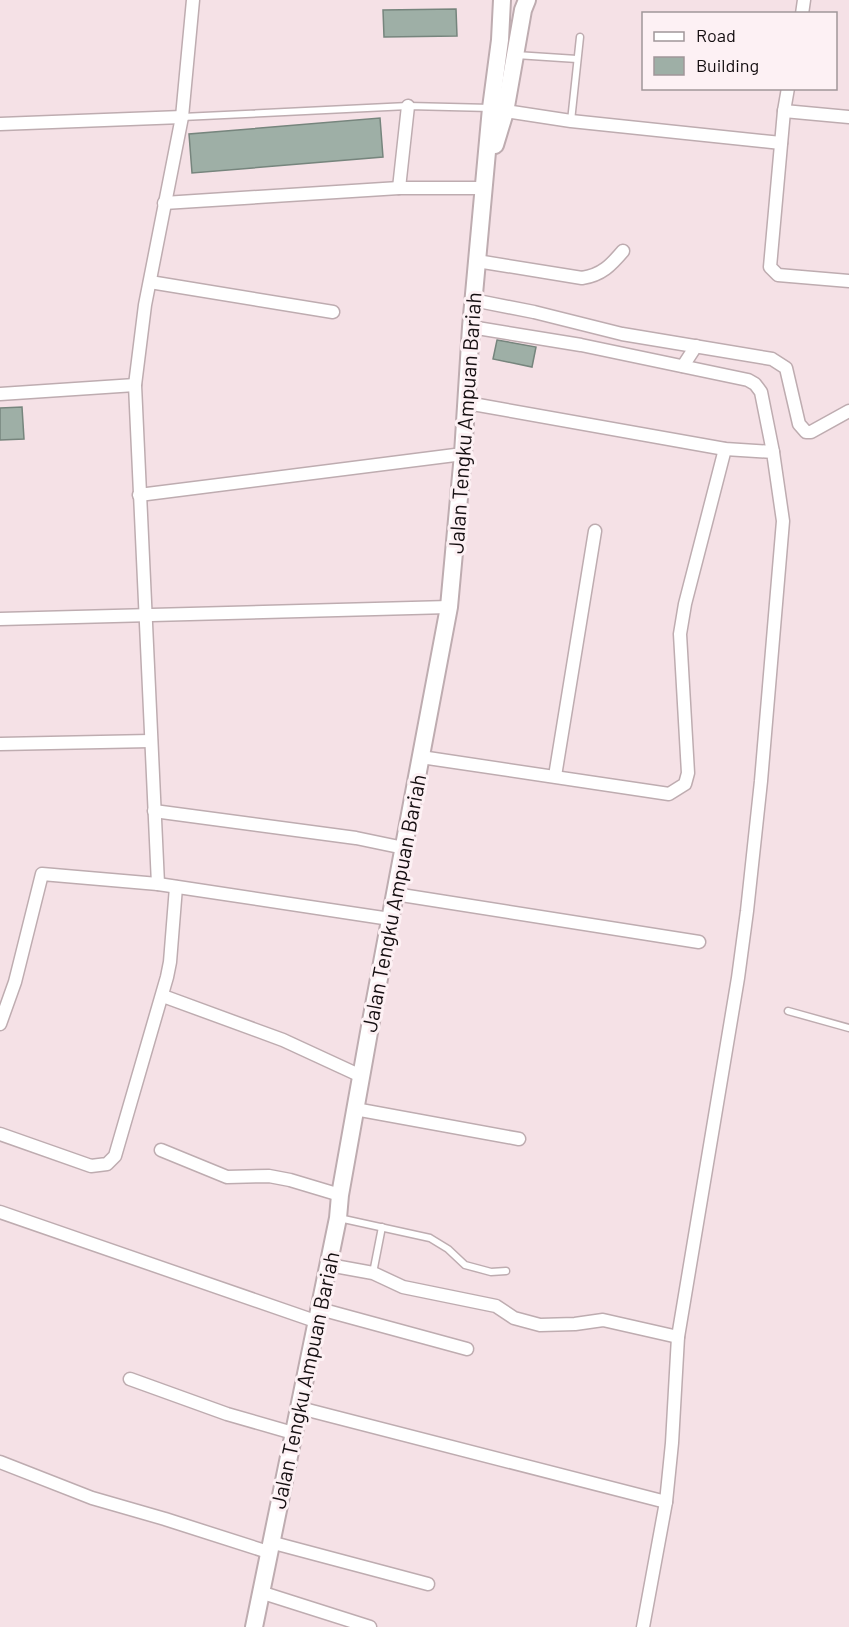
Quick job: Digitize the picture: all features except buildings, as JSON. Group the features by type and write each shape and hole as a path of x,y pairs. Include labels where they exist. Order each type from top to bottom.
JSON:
{"main road":[{"name":"Jalan Tengku Ampuan Bariah","path":"498,110 502,0"},
{"name":"Jalan Tengku Ampuan Bariah","path":"254,1627 338,1218 355,1108 449,608 467,403 473,300 486,180 498,110 515,55 522,10 527,0"}],"street":[{"path":"158,884 135,385 150,282 182,117 193,0"},
{"path":"788,90 771,270 778,275 849,281"},
{"path":"399,188 408,106"},
{"path":"498,110 571,121 781,143"},
{"path":"784,111 849,117"},
{"path":"0,124 182,117"},
{"path":"164,203 486,180"},
{"path":"477,261 582,278 604,271 623,251"},
{"path":"150,282 333,312"},
{"path":"473,300 534,312 621,334 765,357 786,368 799,424 806,432 811,432 849,411"},
{"path":"471,327 581,345 748,380 755,384 760,392 773,452 783,521 760,793 738,978 678,1337 666,1502 643,1627"},
{"path":"683,366 696,346"},
{"path":"0,394 135,385"},
{"path":"467,403 725,449 773,452"},
{"path":"421,757 669,794 685,784 688,773 680,634 685,604 725,449"},
{"path":"139,495 463,454"},
{"path":"555,776 595,531"},
{"path":"0,619 449,608"},
{"path":"0,744 151,741"},
{"path":"154,811 356,838 404,848"},
{"path":"0,1024 15,982 42,874 158,884 390,919"},
{"path":"0,1134 91,1166 107,1164 115,1156 163,996 170,962 176,887"},
{"path":"395,894 699,942"},
{"path":"163,996 283,1040 361,1076"},
{"path":"355,1108 519,1139"},
{"path":"161,1150 227,1177 269,1176 340,1195"},
{"path":"0,1212 319,1315 467,1349"},
{"path":"329,1265 373,1273 403,1287 496,1306 514,1318 540,1326 603,1320 678,1337"},
{"path":"130,1379 227,1414 293,1433"},
{"path":"300,1408 666,1502"},
{"path":"0,1462 92,1498 165,1519 269,1547 428,1584"},
{"path":"260,1592 370,1627"}],"lane":[{"path":"571,121 580,37"},
{"path":"515,55 577,59"},
{"path":"182,117 408,106 498,110"},
{"path":"788,1011 849,1028"},
{"path":"338,1218 430,1238 448,1248 465,1264 491,1272 506,1271"},
{"path":"373,1273 382,1227"}]}
